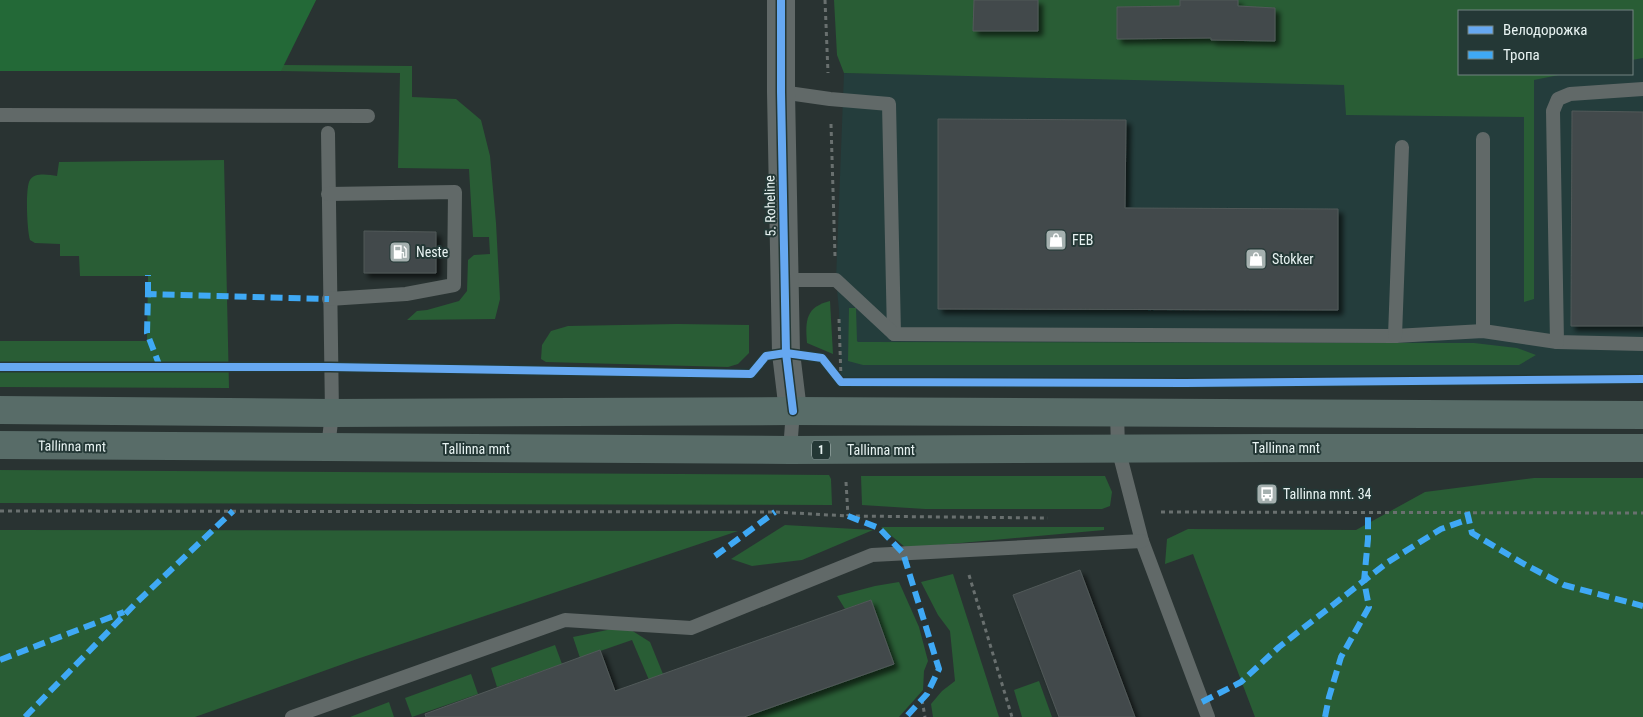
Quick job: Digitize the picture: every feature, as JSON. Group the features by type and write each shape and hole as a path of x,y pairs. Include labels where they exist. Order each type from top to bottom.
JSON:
{"highway":[{"path":"0,410 332,413 793,411 1643,415"},
{"name":"Tallinna mnt","path":"0,445 790,450 1643,448"}],"street":[{"name":"5. Roheline","path":"781,0 786,353 793,411"}],"lane":[{"path":"1557,342 1553,111 1558,99 1570,94 1643,89"},
{"path":"781,92 830,99 889,104 894,334"},
{"path":"0,115 368,116"},
{"path":"328,133 332,413 328,448"},
{"path":"1483,139 1483,332"},
{"path":"1395,336 1402,147"},
{"path":"328,194 454,192 454,285 406,294 329,300"},
{"path":"784,280 836,280 894,334 1395,336 1483,332 1557,342 1643,344"},
{"path":"790,450 793,411"},
{"path":"1117,413 1118,448 1142,540 1208,717"},
{"path":"292,717 565,620 691,628 872,555 1142,540"}],"path":[{"path":"825,0 841,382"},
{"path":"831,370 841,382"},
{"path":"537,371 566,371"},
{"path":"841,382 851,382"},
{"path":"846,476 848,516"},
{"path":"0,510 775,512 848,516 1052,518"},
{"path":"1135,512 1643,512"},
{"path":"961,550 1012,717"},
{"path":"922,700 924,717"}],"shaded area":[{"path":"1643,15 1643,378 1185,383 841,382 839,310 836,280 844,73 1319,80 1458,74 1633,75 1633,19"}],"green space":[{"path":"0,0 316,0 283,65 412,66 412,97 456,99 481,120 490,156 496,223 500,299 495,319 407,320 417,311 459,301 467,291 468,260 474,255 490,254 489,237 473,237 469,169 398,168 400,73 0,71"},
{"path":"0,0 316,0 281,71 0,71"},
{"path":"834,0 1643,0 1643,58 1633,60 1633,10 1458,10 1458,75 1559,75 1534,80 1534,299 1524,302 1524,117 1346,115 1344,85 844,73 837,55"},
{"path":"224,160 229,388 0,387 0,341 147,341 148,276 80,276 79,256 60,256 60,244 35,243 30,240 27,200 28,184 32,177 42,175 57,176 59,162"},
{"path":"830,301 833,354 807,343 806,335 807,321 812,311 816,307"},
{"path":"849,308 856,308 858,342 1474,343 1517,348 1536,355 1519,365 863,365 848,361"},
{"path":"749,325 749,353 738,364 728,367 546,362 541,359 542,345 551,331 568,326"},
{"path":"0,470 829,475 831,479 832,505 0,503"},
{"path":"861,476 1105,476 1112,492 1110,506 1102,509 925,509 862,505"},
{"path":"1534,478 1643,478 1643,717 1255,717 1193,554 1165,564 1167,539 1188,529 1356,530 1425,492"},
{"path":"785,525 873,530 802,560 752,566 731,559"},
{"path":"881,527 1104,527 1104,530 906,548"},
{"path":"0,530 738,531 357,659 195,717 0,717"},
{"path":"953,574 999,717 933,717 931,704 942,691 955,681 950,631 938,615 921,582"},
{"path":"899,582 919,627 928,661 924,671 923,690 899,717 744,717 894,664 871,600 845,609 837,596"},
{"path":"612,629 631,630 650,642 663,674 649,680 632,640 580,658 573,637"},
{"path":"555,645 562,664 497,687 491,668"},
{"path":"471,674 478,694 412,717 405,698"},
{"path":"1039,681 1052,717 1022,717 1014,690"},
{"path":"389,702 394,717 350,717"}],"building":[{"path":"974,0 1038,0 1038,31 973,31"},
{"path":"1180,0 1238,0 1238,6 1275,8 1275,41 1211,40 1211,38 1117,39 1117,7 1180,6"},
{"path":"1572,111 1643,112 1643,326 1571,326"},
{"name":"FEB","path":"938,119 1126,120 1125,208 1338,209 1338,310 938,309"},
{"name":"Neste","path":"364,231 436,232 436,273 364,273"},
{"path":"1080,570 1135,717 1059,717 1013,595"},
{"path":"871,600 894,664 744,717 426,717 425,714 600,650 615,691"}],"marked path":[{"path":"148,275 148,294"},
{"path":"160,367 147,333 148,294 329,299"},
{"path":"25,717 137,602 233,511"},
{"path":"715,556 775,512"},
{"path":"1467,512 1472,533 1524,564 1564,585 1643,606"},
{"path":"1325,717 1341,657 1369,607 1364,581 1368,539 1368,513"},
{"path":"848,516 879,528 903,553 939,669 927,694 906,717"},
{"path":"1202,702 1241,682 1279,647 1388,562 1441,529 1469,519"},
{"path":"0,660 124,612"}],"cycle path":[{"path":"781,0 786,353 793,411"},
{"path":"0,367 330,367 751,374 766,356 786,353 822,358 841,382 1185,383 1643,379"}],"place":[{"name":"FEB","path":"1056,240"},
{"name":"Neste","path":"400,252"},
{"name":"Stokker","path":"1256,259"},
{"name":"Tallinna mnt. 34","path":"1267,494"}]}
